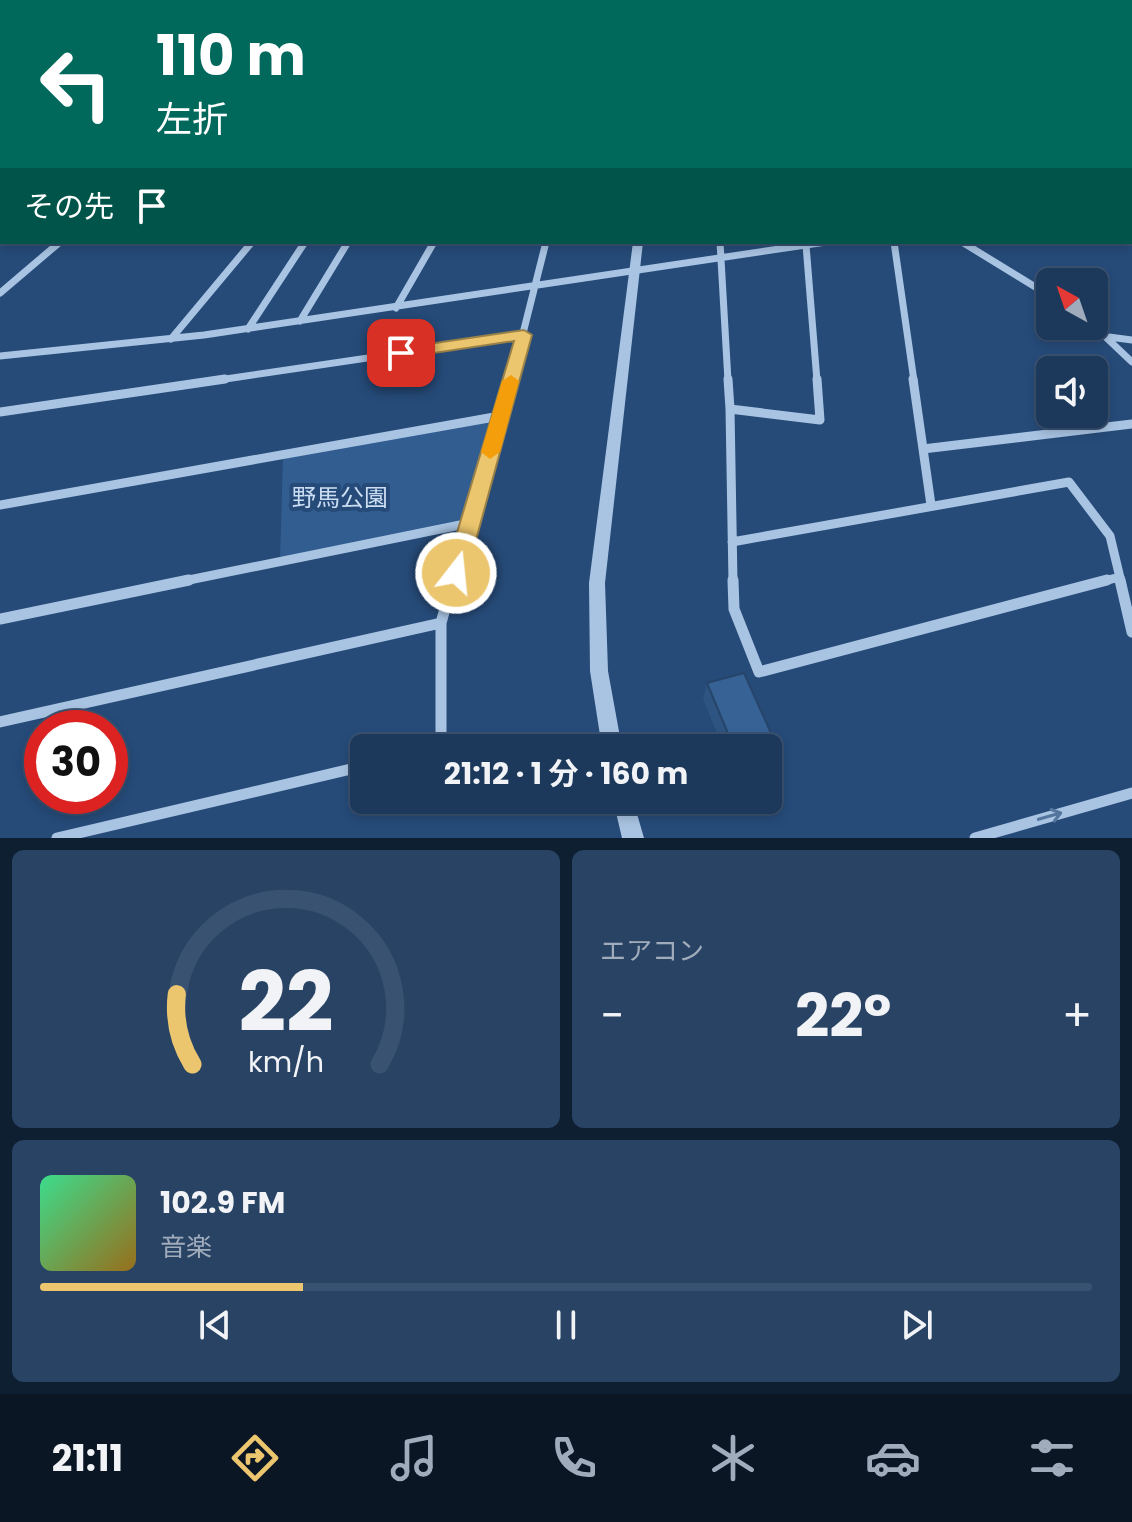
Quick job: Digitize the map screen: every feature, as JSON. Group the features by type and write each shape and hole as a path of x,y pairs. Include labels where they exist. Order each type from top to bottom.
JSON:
{"street":[{"path":"0,293 58,244"},
{"path":"171,339 250,244"},
{"path":"248,329 304,244"},
{"path":"300,321 347,244"},
{"path":"396,308 433,244"},
{"path":"441,734 441,623 524,335 546,244"},
{"path":"610,734 599,671 597,583 638,244"},
{"path":"720,244 730,409 734,609 759,672 1120,577"},
{"path":"1,357 248,329 813,244"},
{"path":"894,244 931,505"},
{"path":"965,244 1036,287"},
{"path":"730,409 820,420 806,245"},
{"path":"0,412 524,335"},
{"path":"1108,337 1132,340"},
{"path":"1108,337 1132,362"},
{"path":"0,505 500,416"},
{"path":"923,449 1132,424"},
{"path":"732,542 1069,482 1110,536 1132,632"},
{"path":"0,619 470,523"},
{"path":"0,722 441,623"},
{"path":"57,838 350,769"},
{"path":"975,838 1132,793"},
{"path":"627,814 633,838"}],"green space":[{"name":"野馬公園","path":"500,416 470,523 280,562 283,456"}],"building":[{"path":"744,673 771,734 728,734 707,683"}],"slow traffic":[{"path":"490,452 511,381"}],"route":[{"path":"401,353 524,335 456,573"}]}
